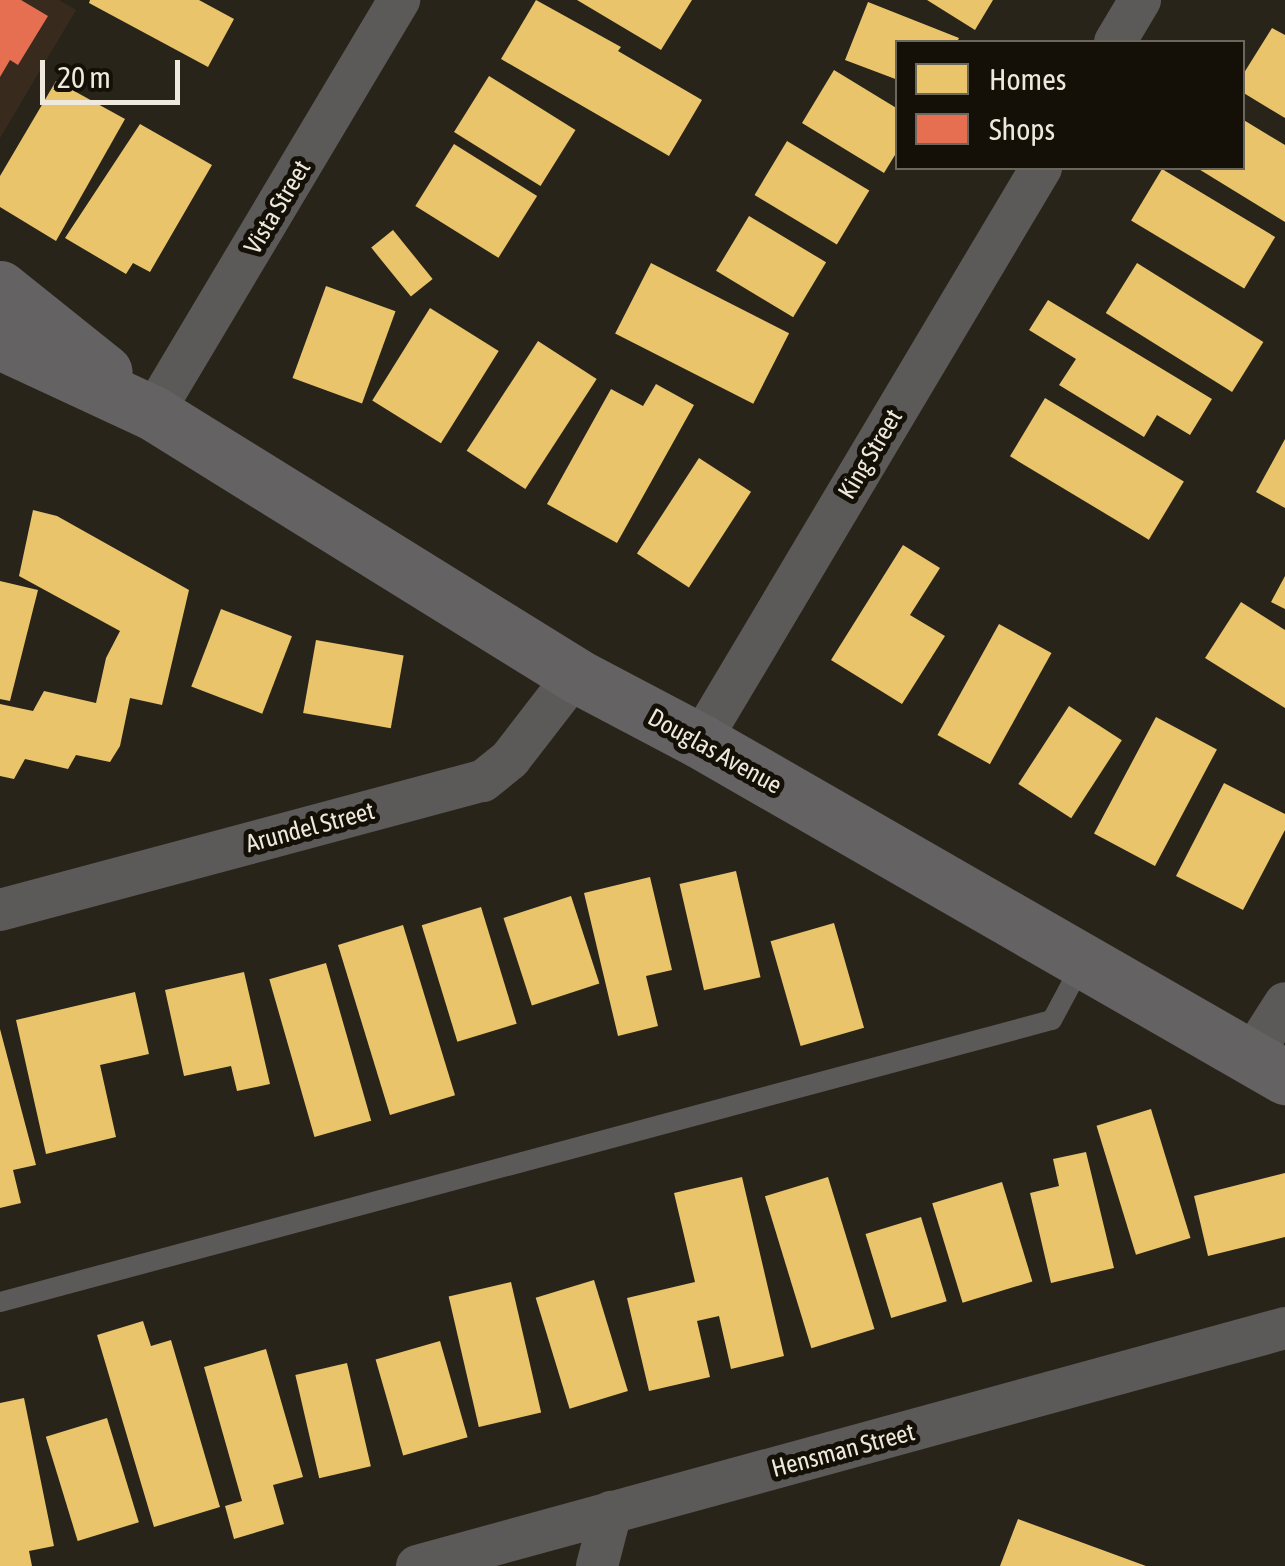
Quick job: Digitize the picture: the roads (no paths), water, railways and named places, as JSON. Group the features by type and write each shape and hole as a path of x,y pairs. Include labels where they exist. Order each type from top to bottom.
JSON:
{"main road":[{"name":"Douglas Avenue","path":"0,288 154,412 575,675 700,741 1268,1068"},
{"name":"Douglas Avenue","path":"0,342 154,412"}],"street":[{"name":"Vista Street","path":"154,412 399,0"},
{"path":"1116,40 1140,0"},
{"name":"King Street","path":"700,741 1040,170"},
{"name":"Arundel Street","path":"0,910 483,780 510,759 575,675"},
{"path":"1268,1068 1285,1002"},
{"name":"Hensman Street","path":"417,1566 1280,1336"},
{"path":"597,1566 611,1512"}],"lane":[{"path":"0,1302 1052,1020 1084,961"}]}
